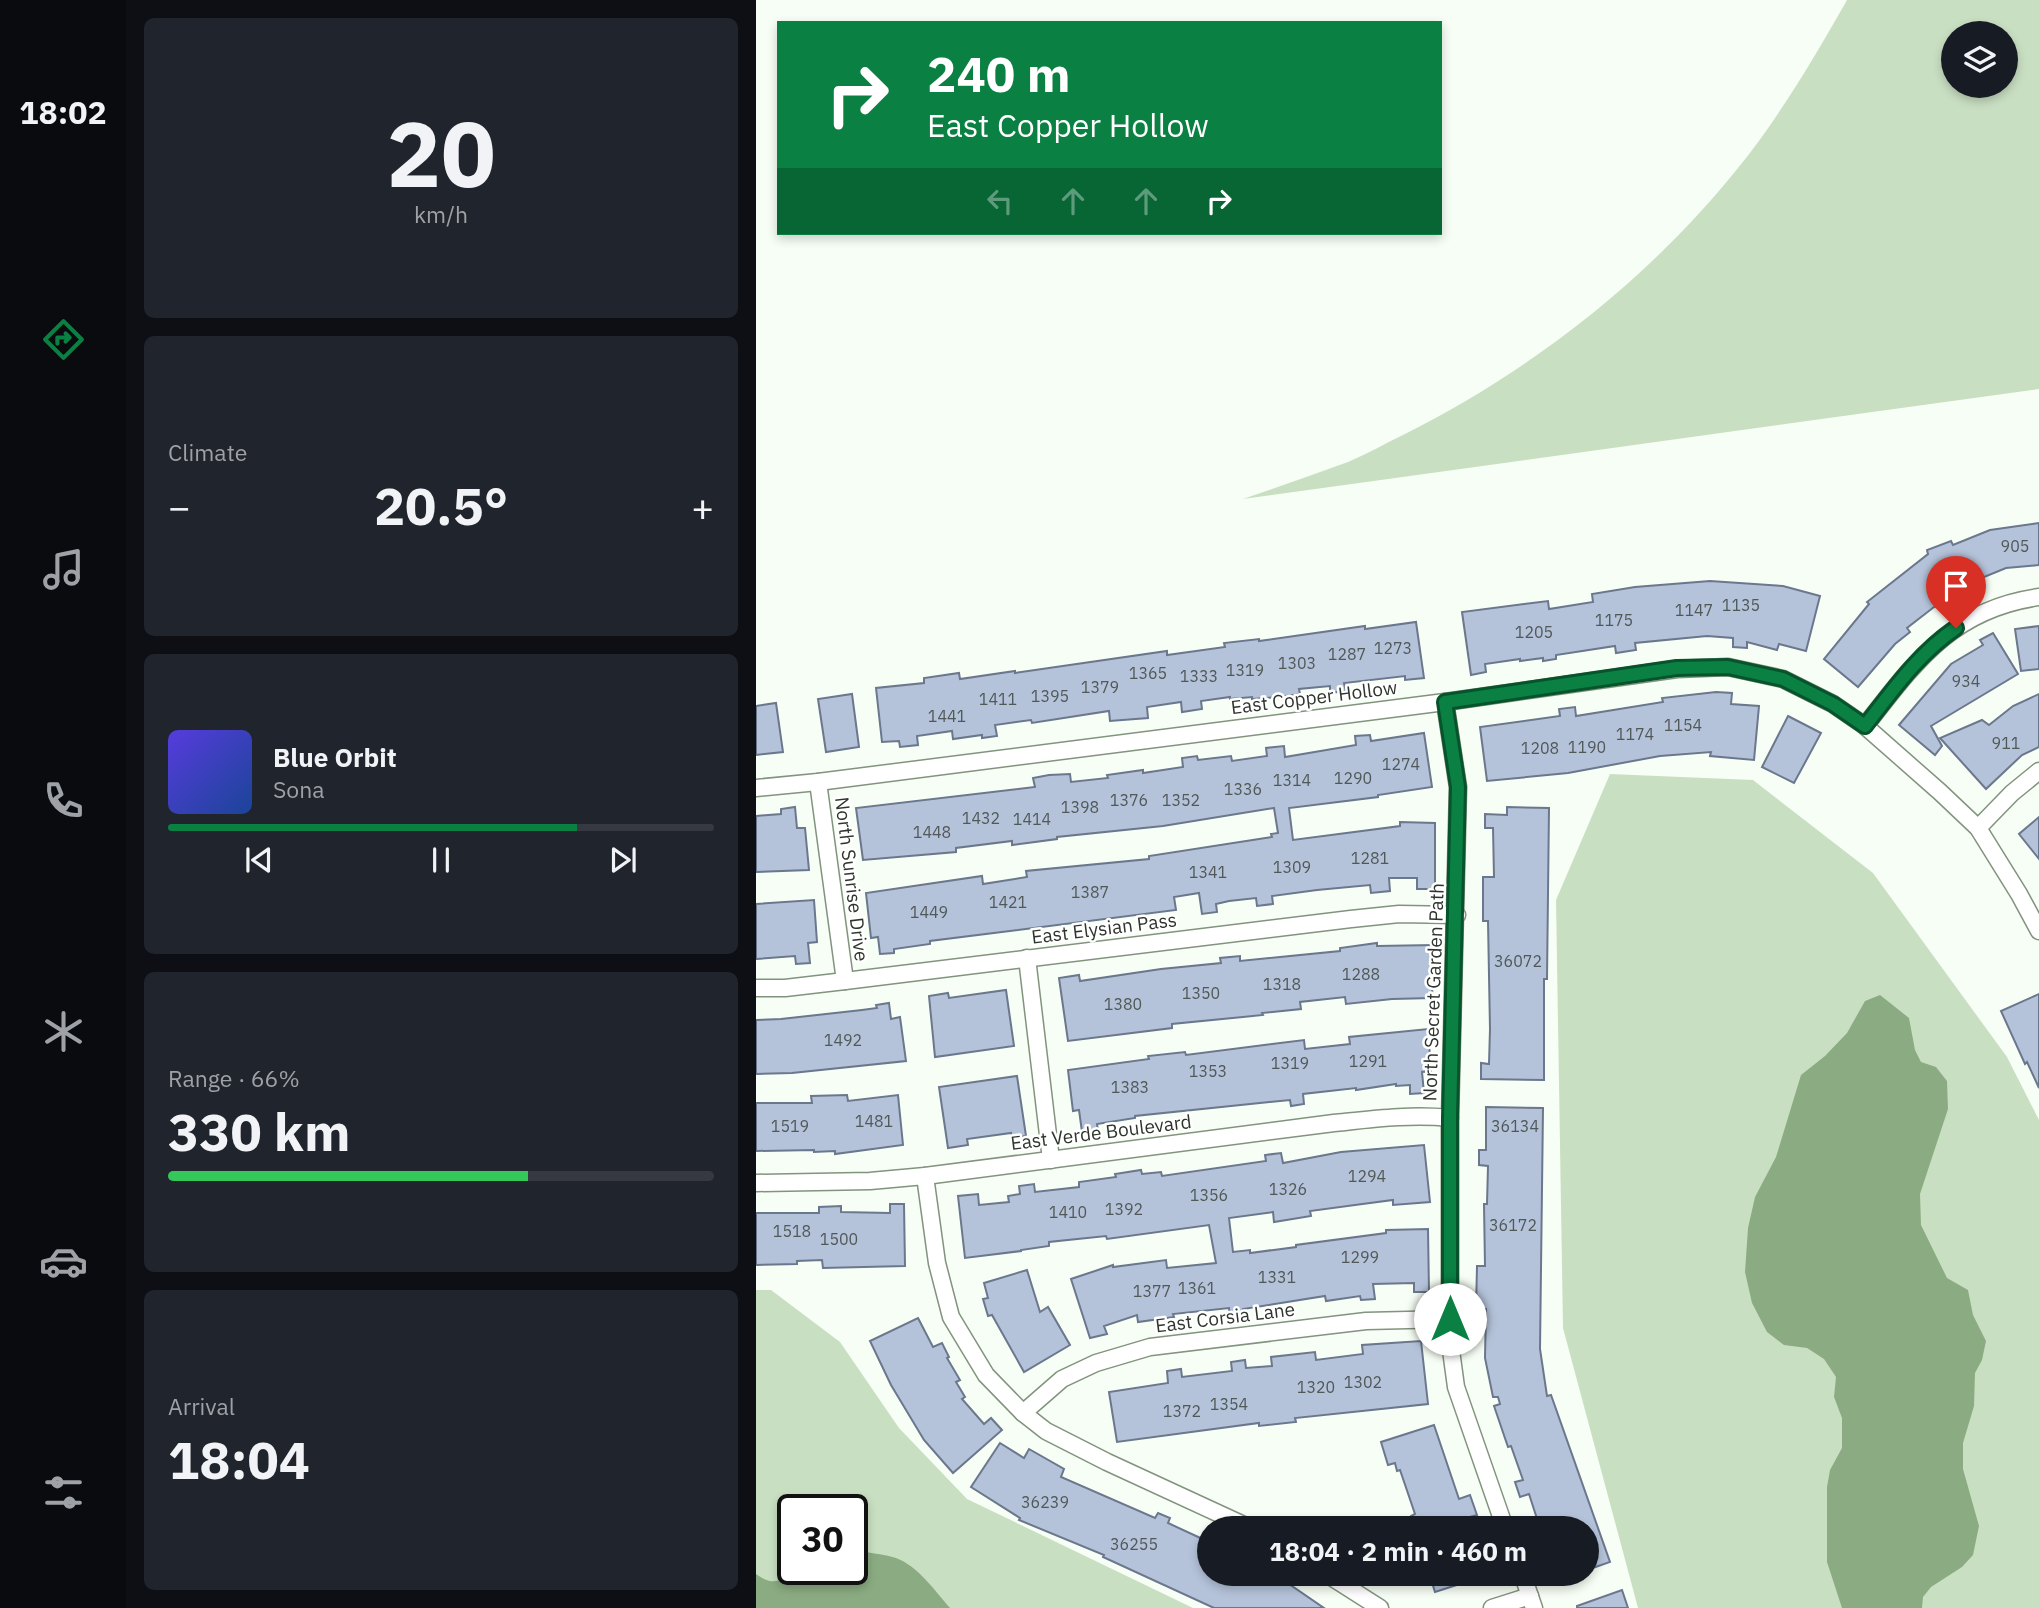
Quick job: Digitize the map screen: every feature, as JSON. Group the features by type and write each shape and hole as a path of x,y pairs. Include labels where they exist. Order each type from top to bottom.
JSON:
{"street":[{"path":"1865,726 1912,665 1937,641 1975,616 2017,600 2039,597"},
{"name":"East Copper Hollow","path":"756,788 1445,702 1677,668 1728,667 1783,679 1833,704 1865,726 1978,828 2020,894 2039,931"},
{"name":"North Secret Garden Path","path":"1445,702 1458,787 1450,1118 1450,1343 1456,1387 1501,1516"},
{"path":"1978,828 2012,793 2039,771"},
{"name":"North Sunrise Drive","path":"818,782 845,981"},
{"name":"East Elysian Pass","path":"756,988 785,988 1399,914 1457,915"},
{"path":"1027,958 1051,1160"},
{"name":"East Verde Boulevard","path":"756,1183 870,1181 925,1176 1334,1123 1403,1117 1450,1118"},
{"path":"925,1176 937,1263 951,1317 986,1375 1023,1413 1046,1431 1224,1516"},
{"name":"East Corsia Lane","path":"1023,1413 1062,1379 1096,1363 1150,1347 1366,1321 1450,1319"},
{"path":"1345,1586 1380,1608"},
{"path":"1492,1608 1532,1602"}],"shaded area":[{"path":"1847,0 2039,0 2039,389 1243,499 1348,462 1405,434 1498,381 1585,319 1627,285 1703,209 1753,148 1809,65"},
{"path":"1610,774 1753,780 1873,873 2007,1057 2039,1120 2039,1608 1638,1608 1563,1328 1556,900"},
{"path":"1880,995 1909,1018 1915,1050 1921,1062 1936,1067 1947,1081 1948,1109 1920,1194 1921,1225 1947,1278 1968,1290 1973,1315 1986,1341 1982,1360 1975,1373 1974,1406 1963,1443 1963,1469 1979,1526 1973,1555 1962,1567 1931,1587 1923,1597 1922,1608 1842,1608 1827,1562 1827,1487 1830,1470 1842,1448 1842,1418 1834,1397 1836,1377 1824,1359 1807,1348 1784,1345 1767,1332 1752,1303 1745,1272 1748,1228 1755,1197 1776,1157 1801,1075 1825,1056 1847,1033 1865,1001"},
{"path":"756,1290 771,1290 840,1342 899,1428 967,1499 1193,1608 756,1608"},
{"path":"868,1552 891,1556 912,1567 950,1608 756,1608 756,1574 776,1581 777,1585 868,1585"}],"building":[{"path":"2039,523 2039,565 2006,568 1957,588 1960,596 1934,607 1907,628 1910,632 1895,644 1858,687 1824,659 1869,604 1867,602 1928,554 1927,550 1951,541 1953,545 1990,530"},
{"path":"1710,581 1783,586 1820,596 1806,651 1779,644 1777,650 1747,642 1747,648 1733,647 1733,638 1707,636 1635,643 1636,650 1616,653 1615,646 1556,655 1556,659 1543,661 1543,658 1520,659 1485,664 1486,672 1471,675 1462,612 1548,601 1549,609 1593,602 1592,594 1635,587"},
{"path":"1416,622 1424,678 1405,680 1405,676 1344,683 1346,691 1330,693 1330,686 1299,689 1300,694 1280,697 1230,697 1201,701 1202,709 1182,712 1181,702 1147,707 1148,718 1110,721 1109,711 1032,723 1031,720 995,725 997,736 982,738 982,735 953,739 952,731 917,736 918,745 900,747 899,741 882,742 876,688 924,683 924,678 959,673 960,679 1015,673 1167,651 1167,655 1225,647 1224,643"},
{"path":"2039,626 2039,669 2021,671 2015,629"},
{"path":"1993,633 2018,674 1931,726 1942,746 1935,755 1899,725 1951,664 1983,645 1980,640"},
{"path":"1716,692 1732,693 1731,704 1759,706 1754,760 1710,756 1711,752 1660,756 1568,773 1487,781 1480,727 1560,716 1559,709 1575,707 1576,716 1663,702 1662,698"},
{"path":"852,694 859,747 826,752 818,699"},
{"path":"2039,694 2039,747 2022,755 1986,789 1940,738 1982,720 1989,725 2013,706"},
{"path":"776,703 783,752 756,755 756,706"},
{"path":"1788,716 1821,733 1794,783 1762,767"},
{"path":"1424,733 1432,787 1289,808 1293,840 1400,826 1400,822 1435,823 1435,889 1417,889 1417,878 1389,878 1390,891 1371,893 1370,885 1317,890 1272,896 1273,904 1257,906 1256,898 1229,901 1216,904 1217,912 1202,914 1199,893 1174,897 1176,910 930,941 930,944 894,949 894,953 880,954 878,937 871,938 866,893 982,876 983,884 1027,877 1026,871 1149,859 1149,856 1272,837 1271,834 1278,833 1274,808 1163,826 1057,837 1012,845 1012,841 956,848 956,852 863,860 856,808 1035,787 1033,778 1049,775 1070,774 1071,782 1108,778 1107,775 1183,767 1182,758 1197,756 1198,760 1231,756 1232,761 1267,756 1266,748 1284,746 1285,757 1356,745 1355,736 1370,735 1371,741"},
{"path":"795,807 797,828 805,828 809,870 756,872 756,816 781,814 781,809"},
{"path":"1507,807 1549,808 1544,1080 1481,1079 1481,1063 1489,1064 1490,1029 1488,921 1483,921 1483,877 1494,877 1493,828 1485,828 1485,814 1507,815"},
{"path":"2039,817 2039,859 2019,834"},
{"path":"814,900 817,942 808,943 810,963 796,964 795,956 756,959 756,904"},
{"path":"1377,943 1377,946 1434,945 1432,998 1346,1004 1345,997 1300,1002 1301,1009 1172,1024 1172,1028 1068,1041 1059,978 1079,975 1080,981 1221,963 1220,958 1240,956 1240,961 1340,951 1340,948"},
{"path":"1006,990 1014,1046 935,1057 929,996 948,993 949,998"},
{"path":"2039,994 2039,1088 2001,1011"},
{"path":"889,1003 891,1019 900,1017 906,1061 792,1073 756,1074 756,1020 862,1010"},
{"path":"1428,1029 1431,1071 1422,1072 1424,1093 1410,1094 1410,1085 1396,1084 1303,1094 1304,1104 1291,1106 1290,1100 1135,1116 1097,1124 1098,1130 1082,1132 1079,1110 1073,1111 1068,1070 1149,1059 1148,1056 1185,1052 1186,1055 1304,1040 1305,1049 1350,1044 1349,1037"},
{"path":"1017,1076 1026,1136 1011,1138 1011,1133 967,1139 968,1145 948,1148 939,1087"},
{"path":"847,1095 848,1101 898,1095 903,1145 835,1154 835,1151 814,1150 756,1151 756,1103 812,1103 811,1096"},
{"path":"1486,1107 1543,1108 1540,1349 1547,1396 1551,1395 1594,1516 1536,1516 1529,1494 1520,1497 1515,1482 1523,1480 1494,1406 1500,1404 1498,1397 1493,1397 1485,1358 1486,1309 1476,1309 1477,1266 1485,1266 1484,1204 1487,1204 1488,1166 1479,1165 1479,1150 1486,1150"},
{"path":"1424,1145 1430,1202 1393,1205 1393,1200 1310,1211 1311,1216 1274,1222 1273,1212 1229,1218 1233,1252 1250,1250 1250,1253 1386,1233 1386,1230 1428,1229 1429,1292 1414,1292 1414,1283 1373,1284 1375,1299 1361,1300 1360,1296 1326,1301 1325,1296 1243,1309 1244,1315 1230,1317 1229,1308 1173,1314 1174,1317 1138,1322 1137,1315 1104,1326 1107,1334 1090,1338 1071,1279 1113,1265 1166,1260 1167,1268 1216,1263 1209,1225 1107,1239 1106,1236 1049,1242 1049,1246 965,1258 958,1196 978,1194 979,1205 1009,1202 1008,1196 1020,1194 1019,1186 1034,1184 1035,1192 1079,1187 1079,1182 1116,1177 1115,1174 1141,1170 1142,1174 1161,1172 1162,1176 1266,1161 1265,1155 1281,1153 1283,1163 1341,1152"},
{"path":"890,1204 904,1204 905,1266 823,1268 822,1260 797,1261 797,1264 756,1265 756,1213 819,1213 819,1207 841,1206 841,1212 890,1213"},
{"path":"1027,1270 1040,1312 1048,1307 1070,1345 1024,1372 992,1315 988,1316 983,1299 988,1298 984,1283"},
{"path":"918,1318 933,1347 942,1343 960,1380 956,1382 965,1397 962,1399 984,1424 991,1418 1002,1430 953,1473 924,1440 891,1385 870,1341"},
{"path":"1421,1341 1428,1404 1295,1418 1296,1422 1259,1426 1259,1423 1117,1442 1109,1392 1168,1383 1167,1371 1181,1369 1182,1377 1232,1371 1231,1362 1245,1360 1246,1368 1272,1366 1271,1357 1315,1352 1316,1360 1363,1354 1362,1345"},
{"path":"1434,1425 1459,1499 1470,1495 1477,1515 1411,1516 1415,1514 1400,1470 1397,1471 1395,1463 1388,1465 1381,1442"},
{"path":"1000,1443 1024,1458 1029,1449 1064,1469 1061,1477 1155,1518 1158,1513 1170,1518 1168,1523 1197,1536 1197,1586 1292,1586 1324,1608 1214,1608 1103,1557 1104,1555 1019,1520 1020,1518 971,1487"},
{"path":"1599,1531 1610,1562 1599,1566"},
{"path":"1433,1586 1454,1586 1435,1592"},
{"path":"1622,1590 1628,1608 1577,1608 1577,1606"}],"route":[{"path":"1450,1319 1450,1118 1458,787 1445,702 1677,668 1728,667 1783,679 1833,704 1865,726 1912,665 1937,641 1956,628"}]}
